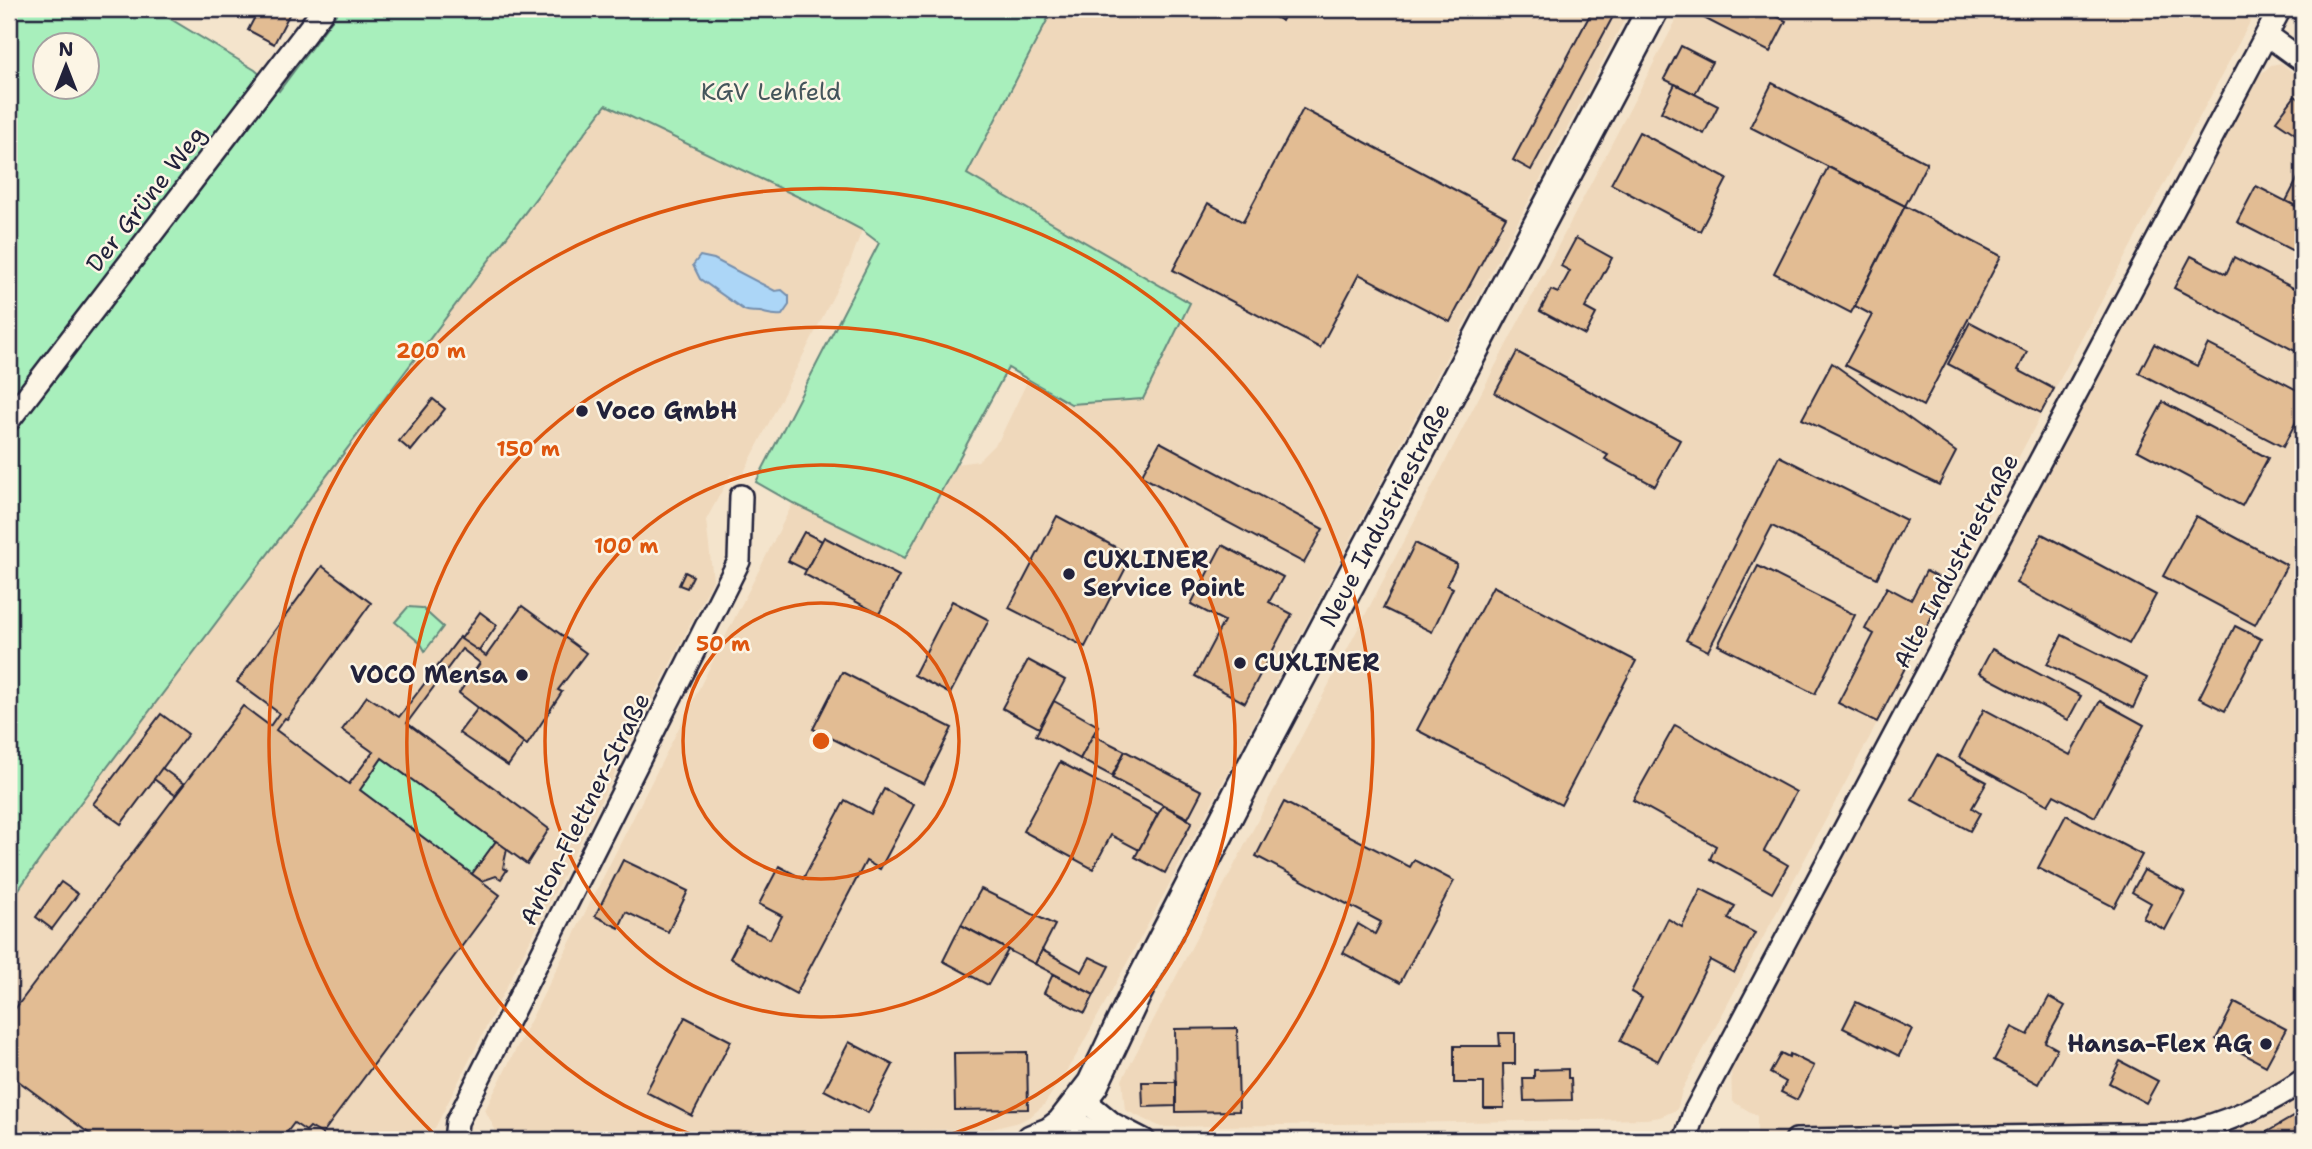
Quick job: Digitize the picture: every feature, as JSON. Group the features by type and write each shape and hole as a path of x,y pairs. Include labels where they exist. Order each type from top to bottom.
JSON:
{"street":[{"name":"Der Grüne Weg","path":"9,420 324,9"},
{"name":"Neue Industriestraße","path":"1076,1108 1268,737 1653,9"},
{"name":"Alte Industriestraße","path":"1685,1140 1694,1113 2280,9"},
{"path":"2267,35 2303,61"},
{"name":"Anton-Flettner-Straße","path":"455,1140 457,1122 739,561 741,496"},
{"path":"1796,1140 2180,1134 2251,1111 2303,1080"},
{"path":"1032,1140 1050,1133 1076,1108"},
{"path":"1076,1108 1105,1140"},
{"path":"1076,1108 1144,1140"}],"shaded area":[{"path":"1053,9 1630,9 1152,917 1076,1056 1044,1105 1019,1122 992,1129 498,1135 485,1110 793,503 905,558 956,464 978,461 999,440 1028,380 1071,404 1143,399 1190,303 967,174"},
{"path":"1682,9 2257,9 1682,1090 1676,1110 1660,1117 1646,1119 1161,1127 1125,1110 1122,1080"},
{"path":"2281,63 2303,80 2303,1140 1757,1140 1757,1116 1732,1101 1731,1067 2204,178 2252,82 2271,65"},
{"path":"606,105 862,230 850,263 741,478 731,474 706,520 713,580 435,1128 405,1140 9,1140 9,903 75,810"}],"green space":[{"name":"KGV Lehfeld","path":"9,9 154,9 255,70 279,91 340,9 1053,9 967,174 1190,303 1143,399 1071,404 1008,368 905,558 793,503 756,482 879,243 862,230 807,201 606,105 75,810 9,903"},
{"path":"408,607 422,608 443,627 425,651 421,644 395,622"},
{"path":"382,758 496,841 472,874 360,790"}],"water":[{"path":"700,256 714,259 775,291 782,290 789,296 789,305 782,315 744,310 700,279 693,265"}],"building":[{"path":"259,9 292,9 274,44 248,30"},
{"path":"1259,9 1288,9 1282,21"},
{"path":"1593,9 1617,9 1531,170 1513,160"},
{"path":"1701,9 1762,9 1786,21 1770,52 1698,15"},
{"path":"1681,46 1712,62 1695,94 1664,79"},
{"path":"1772,83 1927,163 1905,206 1750,127"},
{"path":"1675,84 1718,106 1704,134 1661,112"},
{"path":"2295,96 2303,102 2303,139 2276,121"},
{"path":"1303,109 1506,217 1450,322 1359,274 1320,348 1173,270 1208,203 1243,222"},
{"path":"1639,132 1727,179 1700,231 1611,184"},
{"path":"1828,167 1905,206 1851,313 1774,273"},
{"path":"2299,176 2303,178 2303,210 2286,201"},
{"path":"2256,186 2303,210 2303,256 2237,222"},
{"path":"1905,206 2001,256 1923,406 1845,365 1872,315 1855,306"},
{"path":"1576,238 1612,258 1585,308 1596,314 1585,335 1540,311 1551,290 1558,293 1570,271 1561,266"},
{"path":"2191,256 2226,274 2234,257 2303,293 2303,355 2174,288"},
{"path":"1970,322 2027,352 2018,370 2054,389 2041,413 1948,364"},
{"path":"2154,344 2197,366 2208,344 2303,393 2303,408 2283,447 2139,373"},
{"path":"1517,352 1680,440 1655,486 1605,459 1608,455 1495,393"},
{"path":"1832,363 1956,452 1939,485 1802,419"},
{"path":"433,399 445,409 411,451 399,441"},
{"path":"2163,402 2268,458 2242,506 2137,450"},
{"path":"1160,442 1323,529 1304,563 1141,476"},
{"path":"1779,456 1906,520 1877,578 1772,526 1708,651 1686,640"},
{"path":"1057,516 1132,556 1085,647 1009,608"},
{"path":"2196,516 2287,565 2255,625 2163,576"},
{"path":"804,532 822,541 806,570 788,561"},
{"path":"2042,534 2156,595 2129,644 2016,583"},
{"path":"824,537 899,576 879,614 804,574"},
{"path":"1415,543 1457,564 1447,585 1453,588 1432,632 1383,608"},
{"path":"1222,545 1283,577 1269,602 1292,614 1245,703 1195,676 1224,621 1191,604"},
{"path":"322,566 371,603 287,719 285,718 276,730 349,784 373,752 342,730 367,696 399,717 460,637 486,656 522,606 586,653 558,690 562,692 527,745 459,693 480,663 462,649 407,723 549,829 527,864 382,758 360,790 500,895 322,1134 310,1127 306,1131 294,1123 281,1140 98,1140 9,1074 9,1017 243,706 270,726 279,713 237,682"},
{"path":"1758,566 1855,615 1815,694 1718,645"},
{"path":"1926,571 1949,583 1877,722 1838,703 1874,634 1865,629 1887,587 1911,600"},
{"path":"685,572 693,576 687,588 679,585"},
{"path":"1493,586 1636,661 1561,805 1417,730"},
{"path":"952,601 989,620 950,694 914,675"},
{"path":"480,612 497,625 479,651 461,639"},
{"path":"2235,626 2261,639 2225,711 2199,698"},
{"path":"2062,635 2147,678 2133,708 2047,664"},
{"path":"1992,649 2081,696 2068,720 1979,673"},
{"path":"1028,660 1065,680 1039,728 1002,708"},
{"path":"842,672 952,728 924,784 813,729"},
{"path":"1054,701 1098,726 1080,759 1036,735"},
{"path":"2100,701 2144,725 2095,817 2054,795 2048,805 1959,757 1984,709 2070,755"},
{"path":"478,708 524,743 508,766 459,733"},
{"path":"161,714 188,734 121,824 93,804"},
{"path":"1675,725 1796,792 1764,851 1788,865 1772,893 1710,859 1716,846 1633,800"},
{"path":"1093,735 1125,751 1112,776 1080,759"},
{"path":"1125,751 1202,791 1188,818 1112,778"},
{"path":"1937,755 1987,782 1972,808 1980,813 1970,831 1912,800"},
{"path":"1060,762 1158,814 1139,850 1111,835 1093,869 1023,831"},
{"path":"162,768 184,784 175,795 154,779"},
{"path":"2303,770 2303,789 2295,785"},
{"path":"884,789 914,805 880,869 866,861 796,994 730,958 746,927 770,939 782,916 759,904 779,866 803,879 845,800 871,814"},
{"path":"1284,802 1410,867 1414,860 1454,881 1400,983 1343,953 1358,924 1375,934 1381,922 1256,856"},
{"path":"1163,805 1192,822 1165,873 1135,857"},
{"path":"2066,815 2142,855 2114,907 2038,868"},
{"path":"496,841 507,849 503,868 507,870 501,879 496,876 482,881 472,874"},
{"path":"623,860 688,891 668,932 626,912 619,928 595,916"},
{"path":"2144,870 2185,892 2165,930 2143,918 2151,903 2132,892"},
{"path":"61,882 78,894 52,929 36,917"},
{"path":"981,889 1055,925 1035,964 961,925"},
{"path":"1701,889 1735,906 1728,919 1755,933 1734,973 1710,960 1658,1061 1620,1041 1642,998 1631,992 1668,919 1682,927"},
{"path":"961,925 1008,950 988,985 943,961"},
{"path":"1042,950 1082,972 1090,957 1109,966 1094,995 1035,964"},
{"path":"1053,974 1094,995 1085,1013 1044,993"},
{"path":"2049,997 2065,1006 2045,1042 2057,1049 2038,1084 1994,1060 2012,1027 2028,1035"},
{"path":"1856,1002 1912,1029 1899,1056 1843,1028"},
{"path":"2235,1002 2286,1029 2266,1066 2216,1039"},
{"path":"685,1017 731,1041 692,1116 646,1092"},
{"path":"1237,1028 1239,1111 1176,1112 1175,1029"},
{"path":"1499,1033 1515,1033 1515,1064 1503,1064 1504,1108 1484,1108 1484,1083 1454,1083 1454,1046 1500,1046"},
{"path":"849,1042 893,1065 868,1113 824,1090"},
{"path":"1027,1052 1028,1109 955,1110 954,1053"},
{"path":"1781,1053 1789,1057 1790,1054 1814,1066 1797,1100 1781,1092 1786,1082 1770,1073"},
{"path":"2120,1061 2158,1081 2146,1103 2109,1083"},
{"path":"1568,1069 1572,1100 1524,1101 1523,1078 1534,1078 1534,1070"},
{"path":"1142,1082 1176,1082 1176,1106 1143,1107"},
{"path":"2303,1111 2303,1140 2260,1139 2260,1136"}],"place":[{"name":"Voco GmbH","path":"582,411"},
{"name":"CUXLINER Service Point","path":"1069,574"},
{"name":"CUXLINER","path":"1240,663"},
{"name":"VOCO Mensa","path":"522,675"},
{"name":"Hansa-Flex AG","path":"2266,1044"}]}
